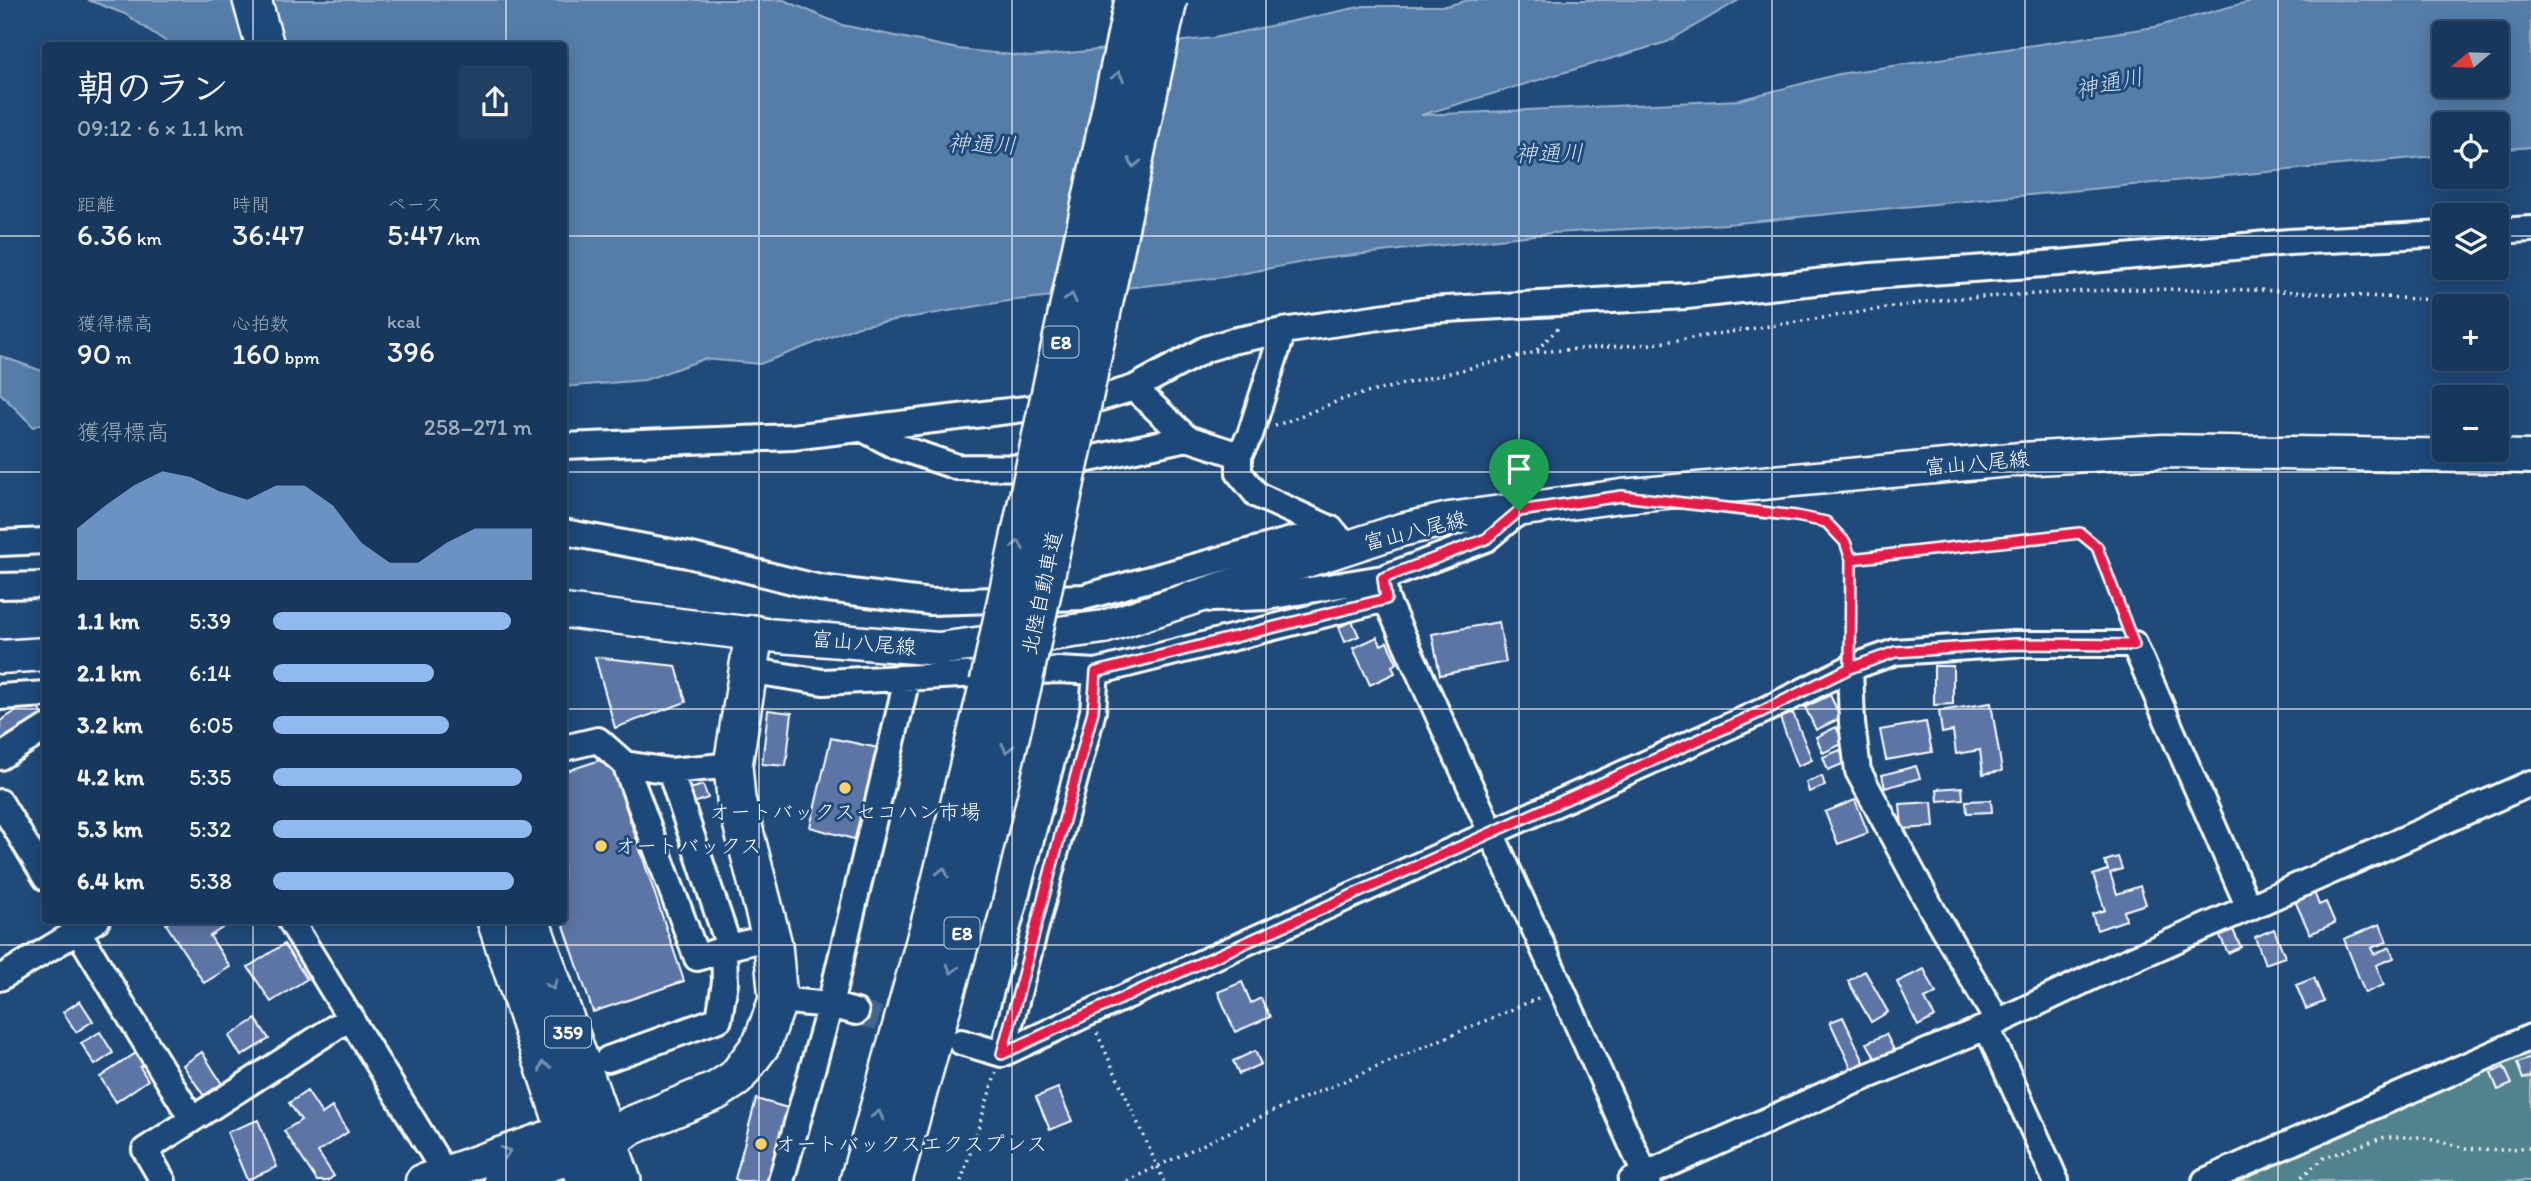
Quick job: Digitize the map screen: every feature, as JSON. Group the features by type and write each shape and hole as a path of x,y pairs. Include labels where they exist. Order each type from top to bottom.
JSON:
{"highway":[{"path":"226,0 239,42"},
{"path":"251,0 264,42"},
{"name":"北陸自動車道","path":"893,1181 972,899 1006,683 1134,0"},
{"name":"北陸自動車道","path":"859,1181 934,909 1006,683 1168,0"},
{"path":"594,1142 716,1091 736,1077 762,1042 778,1000 773,945 736,799 733,765 754,634"},
{"name":"359","path":"498,924 594,1142 622,1181"},
{"name":"359","path":"531,924 594,1142"}],"main road":[{"name":"富山八尾線","path":"567,611 754,634 938,649 1104,627 1348,543 1449,519 1622,496 2021,458 2163,451 2531,457"},
{"path":"0,657 42,654"},
{"path":"434,1177 594,1142"},
{"path":"500,1181 594,1142"}],"street":[{"path":"2509,230 2531,229"},
{"path":"567,446 792,437 1090,401 1134,388 1206,349 1232,341 1428,310 1688,296 1871,276 2058,263 2289,242 2432,235"},
{"path":"1283,331 1244,445 1239,473 1257,495 1331,529 1348,543"},
{"path":"1134,388 1186,438"},
{"path":"863,429 895,446 957,467 1047,468 1186,438 1244,445"},
{"path":"747,670 823,682 907,679 943,674 1059,670 1096,672 1385,588 1486,539 1519,511"},
{"path":"567,533 688,555 820,588 931,602 1084,597 1313,534 1348,543"},
{"path":"0,543 42,541"},
{"path":"0,586 42,585"},
{"path":"1189,599 1267,597 1385,588"},
{"path":"1385,588 1562,988 1641,1179 1851,1083 1993,1025 2103,972 2531,783"},
{"path":"961,1042 1002,1054 1763,711 1850,668 1895,652 2014,644 2134,645 2249,908"},
{"path":"1850,668 1852,723 1858,771 1993,1025 2056,1181"},
{"path":"1002,1054 1093,711 1096,672"},
{"path":"782,1181 830,1005 907,679"},
{"path":"0,697 42,694"},
{"path":"0,757 42,731"},
{"path":"567,747 598,740 625,764 697,958 763,939"},
{"path":"625,764 670,771 733,765"},
{"path":"608,1059 719,1019 725,982 726,948 670,771"},
{"path":"0,802 42,871"},
{"path":"293,924 351,1017 434,1177"},
{"path":"0,978 82,925 192,1119"},
{"path":"778,1000 830,1005 856,1012"},
{"path":"163,1181 145,1150 351,1017"},
{"path":"2205,1181 2531,1037"}],"path":[{"path":"1244,445 1346,398 1536,352 1652,344 1946,299 2124,289 2261,290 2432,300"},
{"path":"1536,352 1582,303"},
{"path":"1742,510 1826,522 1845,542 1851,559 1850,668"},
{"path":"1851,559 2080,533 2097,547 2134,645"},
{"path":"1127,1181 1269,1113 1562,988"},
{"path":"1089,1013 1164,1181"},
{"path":"961,1181 1002,1054"},
{"path":"2296,1181 2324,1158 2385,1137 2421,1137 2465,1148 2501,1150 2531,1147"}],"green space":[{"path":"2531,1051 2531,1181 2233,1181"}],"water":[{"name":"神通川","path":"88,0 784,0 842,25 958,49 1030,57 1213,38 1364,6 1446,6 1469,0 1739,0 1667,42 1421,115 1739,100 1839,74 2155,27 2255,0 2531,0 2531,147 2509,149 2509,112 2432,112 2432,156 1727,224 1552,233 1319,259 1224,277 1008,301 859,326 760,364 704,359 645,380 567,387 567,42 167,42 125,14"},
{"path":"0,356 42,371 42,423 34,427 0,393"}],"building":[{"path":"1352,621 1359,636 1345,642 1339,627"},
{"path":"1499,622 1506,662 1440,675 1432,634"},
{"path":"1377,637 1381,645 1387,642 1397,663 1392,666 1395,673 1370,685 1353,648"},
{"path":"595,657 676,666 686,702 615,728"},
{"path":"1934,666 1953,666 1953,704 1934,705"},
{"path":"1830,695 1841,718 1816,730 1805,707"},
{"path":"34,700 42,715 0,740 0,721"},
{"path":"1991,703 2002,771 1983,774 1980,750 1956,754 1953,731 1942,733 1939,711"},
{"path":"768,710 792,713 786,766 762,764"},
{"path":"1793,713 1812,760 1798,766 1780,718"},
{"path":"1926,722 1932,752 1886,760 1880,730"},
{"path":"1836,727 1844,743 1823,753 1816,737"},
{"name":"オートバックスセコハン市場","path":"831,738 883,749 857,840 810,827"},
{"path":"1840,750 1845,763 1828,770 1823,757"},
{"name":"オートバックス","path":"609,757 684,981 593,1012 563,924 567,924 567,771"},
{"path":"1916,766 1920,778 1885,788 1882,775"},
{"path":"1822,776 1825,786 1809,792 1806,782"},
{"path":"703,785 708,798 694,803 690,789"},
{"path":"1962,787 1963,799 1938,801 1937,789"},
{"path":"1855,800 1868,833 1838,844 1825,812"},
{"path":"1991,800 1992,812 1967,813 1966,801"},
{"path":"1932,802 1934,827 1902,829 1900,804"},
{"path":"2118,857 2122,869 2110,873 2117,894 2140,886 2146,904 2124,911 2126,920 2097,930 2092,914 2105,910 2093,875 2108,870 2105,861"},
{"path":"2314,892 2319,905 2326,902 2335,923 2310,934 2295,901"},
{"path":"166,924 226,924 210,936 230,967 204,983"},
{"path":"2380,924 2387,942 2371,948 2374,954 2390,947 2394,958 2376,965 2384,985 2365,993 2344,939"},
{"path":"2232,928 2241,947 2228,953 2219,934"},
{"path":"2274,929 2285,957 2265,964 2255,937"},
{"path":"284,944 307,979 271,1002 248,967"},
{"path":"1924,969 1936,993 1925,999 1935,1017 1918,1026 1897,982"},
{"path":"1865,971 1888,1012 1871,1022 1848,981"},
{"path":"2314,978 2324,1002 2306,1009 2296,985"},
{"path":"1242,982 1251,1003 1261,998 1270,1017 1235,1032 1218,992"},
{"path":"80,1001 93,1021 76,1032 63,1012"},
{"path":"1843,1017 1865,1064 1852,1070 1830,1022"},
{"path":"256,1019 269,1039 241,1056 229,1036"},
{"path":"100,1032 113,1053 95,1065 81,1043"},
{"path":"1886,1034 1897,1056 1879,1065 1867,1043"},
{"path":"139,1051 147,1063 140,1067 148,1080 116,1102 100,1077"},
{"path":"1255,1051 1261,1064 1239,1074 1233,1061"},
{"path":"202,1052 224,1087 206,1099 183,1065"},
{"path":"2531,1058 2531,1076 2523,1079 2517,1063"},
{"path":"2504,1067 2512,1084 2498,1090 2491,1073"},
{"path":"1058,1088 1072,1121 1050,1130 1036,1097"},
{"path":"307,1091 322,1114 332,1107 348,1132 318,1152 334,1176 327,1181 317,1181 284,1131 301,1120 289,1103"},
{"name":"オートバックスエクスプレス","path":"756,1099 788,1108 769,1181 740,1181 735,1179"},
{"path":"258,1120 277,1167 247,1180 227,1132"}],"tunnel":[{"path":"856,1012 917,1029"}],"place":[{"name":"オートバックスセコハン市場","path":"845,788"},
{"name":"オートバックス","path":"601,846"},
{"name":"オートバックスエクスプレス","path":"761,1144"}],"route":[{"path":"1519,511 1486,539 1383,578 1386,599 1096,672 1093,711 1002,1054 1763,711 1850,668 1851,559 2080,533 2097,547 2134,645 2014,644 1895,652 1850,668 1850,602 1851,559 1845,542 1826,522 1796,516 1622,496 1519,511"}]}
